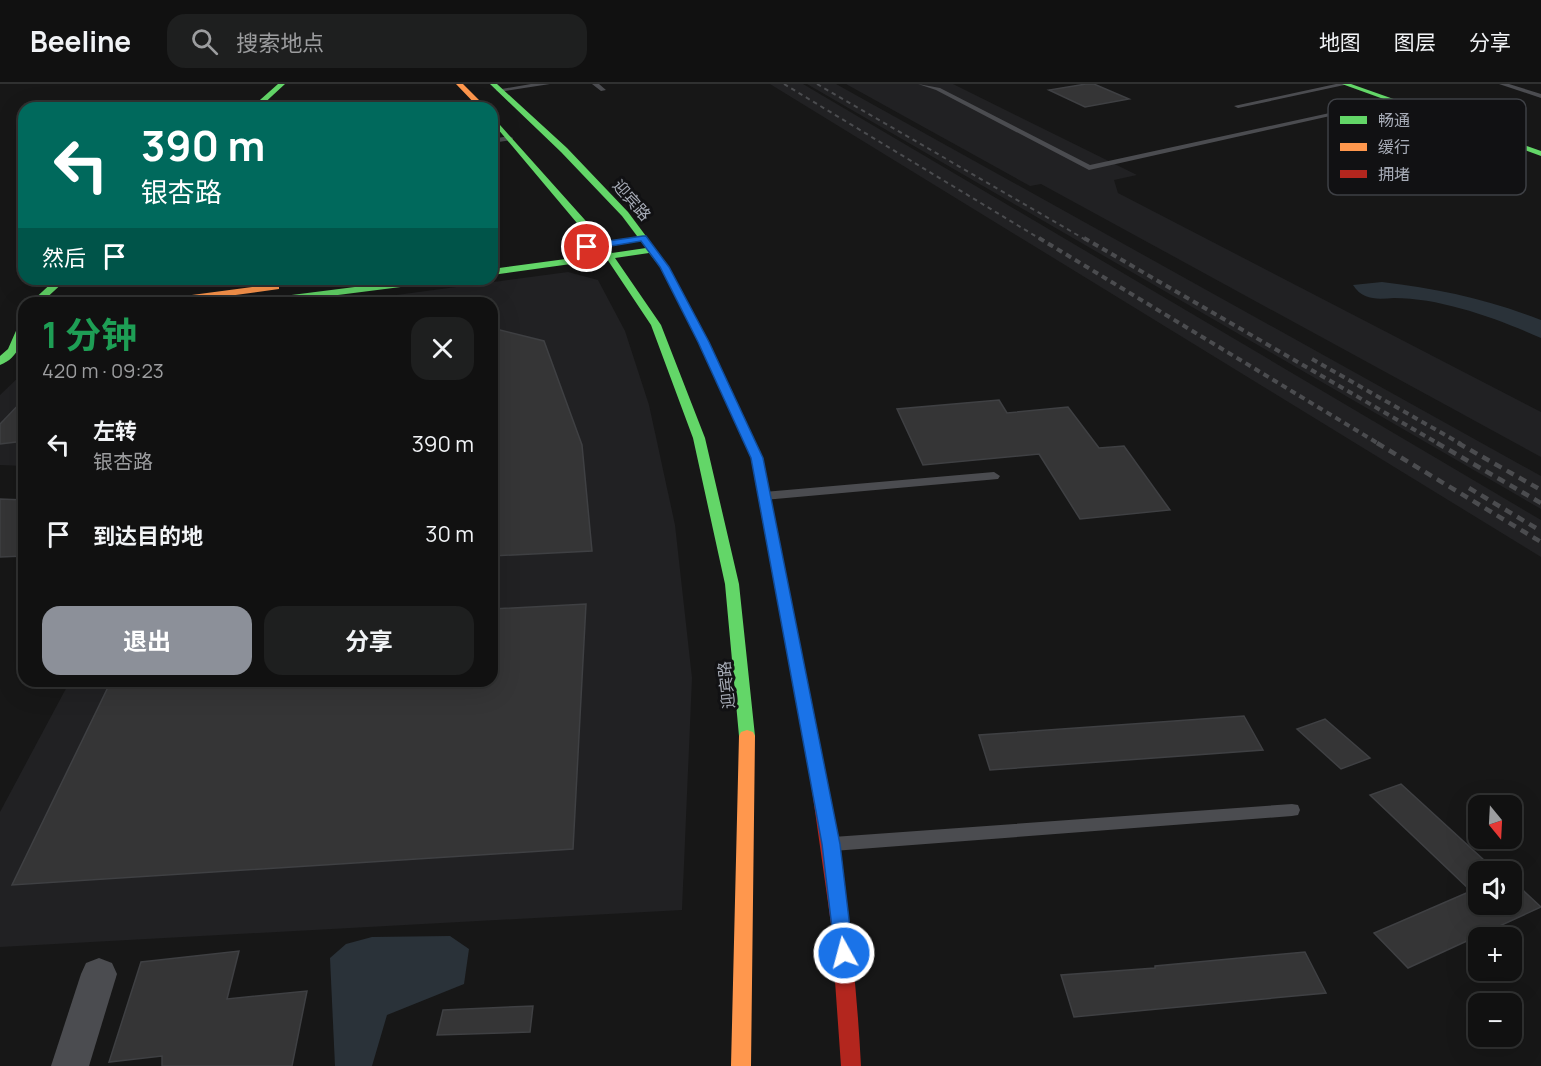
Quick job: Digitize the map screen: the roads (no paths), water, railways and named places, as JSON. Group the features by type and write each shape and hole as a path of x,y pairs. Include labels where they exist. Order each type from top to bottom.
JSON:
{"main road":[{"path":"262,102 282,84"},
{"path":"459,84 477,102"},
{"path":"1346,84 1386,99"},
{"path":"1365,84 1410,99"},
{"name":"迎宾路","path":"496,87 564,150 625,214 664,267 704,342 757,458 831,844 847,974 851,1066"},
{"name":"迎宾路","path":"498,125 605,251 656,326 699,438 732,584 747,730 741,1066"},
{"path":"1526,138 1541,143"},
{"path":"1526,149 1541,154"},
{"path":"498,271 605,251 643,238"},
{"path":"498,260 605,251 652,250"},
{"path":"42,297 55,285"},
{"path":"200,297 294,285"},
{"path":"299,297 393,285"},
{"path":"8,321 18,325"},
{"path":"0,335 18,329"},
{"path":"0,362 13,350 18,338"}],"street":[{"path":"70,1066 99,974"}],"lane":[{"path":"496,87 547,84"},
{"path":"595,84 603,90"},
{"path":"921,84 938,89 1089,168 1328,116"},
{"path":"1238,106 1346,84"},
{"path":"1502,84 1541,96"},
{"path":"498,140 509,138"},
{"path":"764,496 994,477"},
{"path":"831,844 1292,810"}],"railway":[{"path":"784,84 1042,240"},
{"path":"817,84 1086,240"},
{"path":"1039,238 1379,444"},
{"path":"1084,238 1439,444"},
{"path":"1312,359 1461,444"},
{"path":"1377,443 1541,542"},
{"path":"1437,443 1541,503"},
{"path":"1458,443 1541,490"},
{"path":"1469,488 1541,531"}]}
